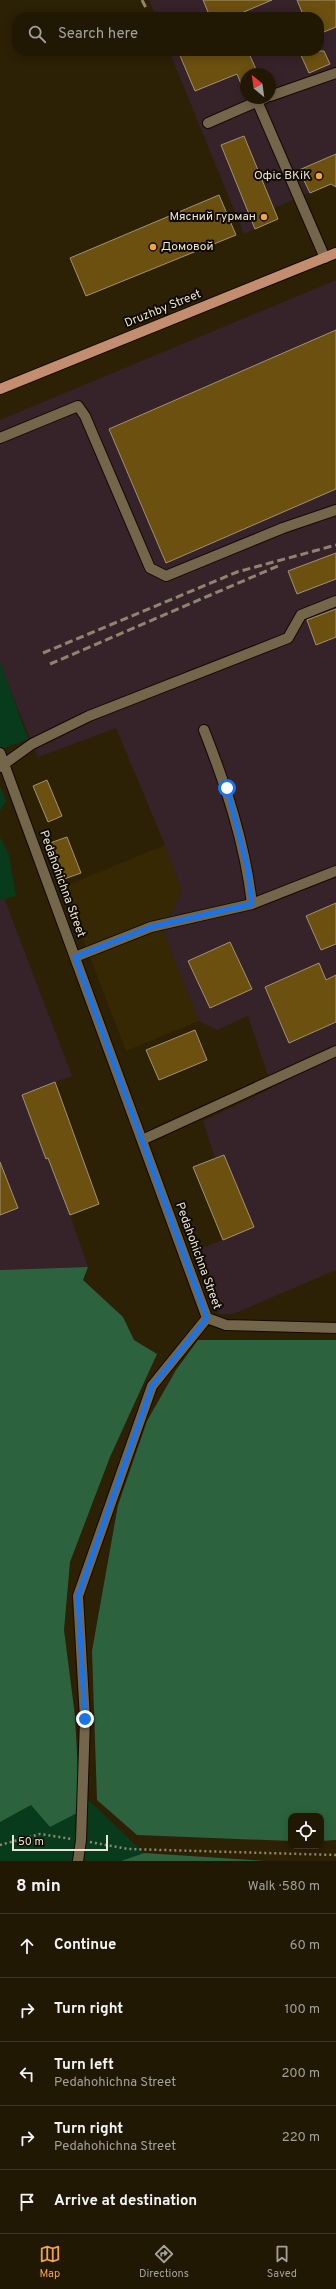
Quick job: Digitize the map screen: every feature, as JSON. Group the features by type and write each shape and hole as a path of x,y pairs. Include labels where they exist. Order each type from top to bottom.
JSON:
{"main road":[{"name":"Druzhby Street","path":"0,389 336,253"}],"street":[{"path":"276,94 336,73"},
{"path":"208,123 250,104"},
{"path":"263,104 325,258"},
{"path":"0,438 78,406 85,416 150,568 166,576 283,528 336,510"},
{"path":"2,766 32,744 89,716 288,638 302,615 336,601"},
{"path":"204,730 227,788 248,870 252,904"},
{"name":"Pedahohichna Street","path":"0,753 2,766 75,957 207,1318 152,1386 78,1596 85,1719 81,1840 78,1861"},
{"path":"75,957 151,927 252,904 336,871"},
{"path":"142,1140 336,1051"},
{"path":"207,1318 226,1325 336,1328"}],"path":[{"path":"0,1845 40,1834 128,1849 336,1855"}],"shaded area":[{"path":"149,0 336,0 336,187 333,183 274,208 278,219 244,234 171,56 324,56 324,12 154,12"},
{"path":"336,280 336,1270 233,1314 219,1314 194,1251 223,1240 193,1167 215,1158 203,1121 272,1088 248,1016 217,1030 199,1021 163,931 182,891 165,845 116,728 38,757 15,702 0,662 0,420"},
{"path":"165,845 182,891 163,931 199,1021 126,1051 63,887"},
{"path":"4,898 72,1076 55,1082 70,1215 88,1267 0,1270 0,900"}],"green space":[{"path":"0,662 28,739 0,750"},
{"path":"0,786 6,801 0,811"},
{"path":"0,837 9,855 16,896 0,900"},
{"path":"88,1267 83,1280 123,1317 134,1340 157,1354 110,1457 70,1562 64,1630 75,1716 79,1791 77,1813 50,1827 31,1805 0,1822 0,1270"},
{"path":"198,1340 336,1340 336,1840 324,1841 324,1813 288,1813 288,1841 137,1835 97,1800 92,1651 118,1505 147,1421 176,1370"},
{"path":"79,1791 144,1853 121,1861 0,1861 0,1822 31,1805"},
{"path":"144,1853 266,1861 121,1861"}],"building":[{"path":"203,0 272,0 244,12 208,12"},
{"path":"297,0 336,0 336,27 324,32 324,12 302,12"},
{"path":"324,51 330,64 309,73 301,56 324,56"},
{"path":"180,56 250,56 255,68 240,68 240,81 237,74 195,91"},
{"path":"244,136 278,219 255,229 221,145"},
{"name":"Офіс ВКіК","path":"336,154 336,187 331,184 310,193 299,170"},
{"name":"Домовой","path":"219,195 236,235 86,296 70,258"},
{"path":"336,330 336,489 166,563 109,429"},
{"path":"336,553 336,579 297,594 288,571"},
{"path":"336,609 336,637 316,645 307,620"},
{"path":"47,780 62,816 48,822 33,786"},
{"path":"67,837 81,873 64,879 50,843"},
{"path":"336,903 336,944 321,950 306,916"},
{"path":"230,942 252,989 210,1008 188,961"},
{"path":"319,963 326,980 336,975 336,1022 289,1043 265,987"},
{"path":"195,1030 207,1060 159,1080 146,1050"},
{"path":"55,1082 99,1204 70,1215 48,1158 46,1159 22,1095"},
{"path":"224,1155 254,1227 223,1240 193,1167"},
{"path":"0,1162 18,1208 0,1215"}],"railway":[{"path":"142,0 147,10"},
{"path":"43,653 237,572 336,545"},
{"path":"50,664 278,566"}],"place":[{"name":"Офіс ВКіК","path":"319,176"},
{"name":"Мясний гурман","path":"264,217"},
{"name":"Домовой","path":"153,247"}],"route":[{"path":"85,1719 78,1596 152,1386 207,1318 75,957 151,927 252,904 248,870 227,788"}]}
